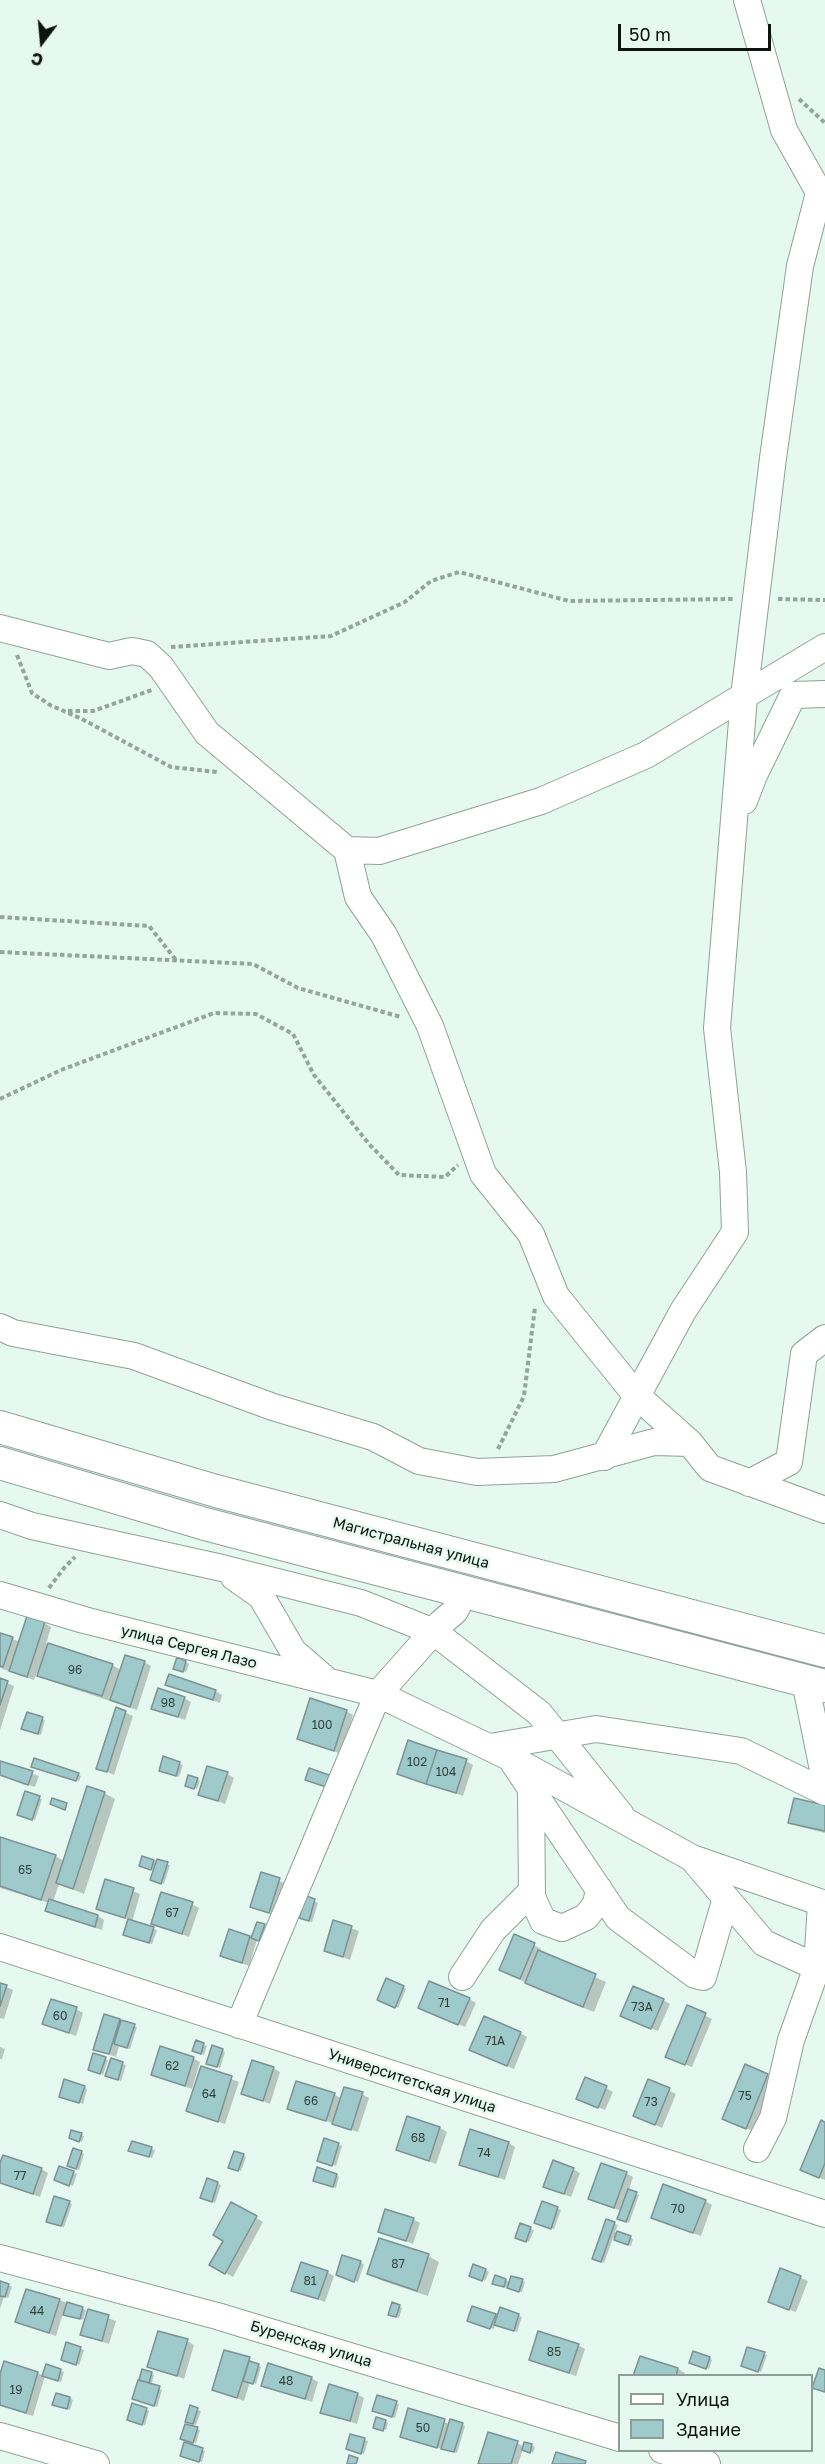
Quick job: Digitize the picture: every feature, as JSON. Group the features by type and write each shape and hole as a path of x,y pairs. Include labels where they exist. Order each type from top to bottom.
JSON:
{"main road":[{"name":"Магистральная улица","path":"0,1427 216,1491 825,1651"},
{"path":"0,1463 206,1524 815,1683"}],"street":[{"path":"604,1456 683,1311 735,1232 733,1172 717,1028 744,697 800,266 822,198 784,130 747,0"},
{"path":"1,628 109,656 132,651 147,654 173,682 207,733 347,850 358,897 384,935 430,1026 483,1174 531,1234 555,1296 636,1395 690,1443 710,1467 825,1510"},
{"path":"347,850 379,851 541,801 646,755 825,648"},
{"path":"733,830 754,775 793,695 825,648"},
{"path":"793,695 825,694"},
{"path":"0,1327 13,1333 134,1356 273,1407 373,1437 419,1461 477,1472 554,1469 654,1442 690,1443"},
{"path":"749,1483 789,1462 804,1354 825,1338"},
{"path":"783,1495 825,1498"},
{"path":"0,1515 32,1526 222,1568 362,1603 434,1632 539,1713 626,1822"},
{"path":"222,1568 261,1596 293,1651 329,1682"},
{"path":"239,2025 378,1694 455,1611 465,1592"},
{"name":"улица Сергея Лазо","path":"0,1595 84,1620 378,1694 499,1752 692,1858"},
{"path":"815,1683 825,1780"},
{"path":"726,1898 703,1977 695,1975 618,1918 531,1790 499,1752 596,1729 741,1751 825,1792"},
{"path":"531,1790 532,1897 543,1922 562,1928 586,1917 596,1904 599,1889"},
{"path":"692,1858 764,1943 821,1969"},
{"path":"692,1858 823,1904 821,1969 791,2040 773,2118 758,2149"},
{"path":"462,1977 493,1930 532,1891"},
{"name":"Университетская улица","path":"0,1947 825,2214"},
{"name":"Буренская улица","path":"0,2258 217,2316 618,2437"},
{"path":"0,2436 96,2464"},
{"path":"665,2452 707,2464"}],"path":[{"path":"147,654 159,648 331,636 405,602 431,581 459,572 569,601 825,600"},
{"path":"1,628 21,663 32,693 171,767 207,770 264,781"},
{"path":"64,711 93,711 173,682"},
{"path":"0,917 149,926 176,960"},
{"path":"0,952 253,964 298,988 430,1026"},
{"path":"0,1100 61,1070 214,1013 256,1014 293,1034 314,1075 369,1144 399,1175 445,1177 475,1151"},
{"path":"488,1471 524,1396 535,1298"},
{"path":"37,1606 63,1568 94,1539"}],"building":[{"path":"27,1616 45,1622 27,1677 9,1671"},
{"path":"0,1633 13,1637 3,1667 0,1666"},
{"path":"48,1643 113,1664 102,1696 37,1676"},
{"path":"125,1655 145,1661 130,1707 110,1700"},
{"path":"177,1657 186,1661 183,1672 173,1669"},
{"path":"169,1674 216,1690 213,1700 165,1685"},
{"path":"0,1678 8,1681 0,1705"},
{"path":"158,1688 185,1697 178,1717 151,1709"},
{"path":"310,1698 347,1710 334,1751 297,1739"},
{"path":"116,1707 126,1711 107,1772 96,1769"},
{"path":"27,1712 43,1717 38,1734 21,1729"},
{"path":"408,1740 437,1750 426,1784 397,1774"},
{"path":"437,1750 467,1759 456,1793 426,1784"},
{"path":"163,1756 180,1762 176,1776 159,1771"},
{"path":"34,1758 79,1773 76,1781 31,1767"},
{"path":"0,1761 33,1771 28,1785 0,1775"},
{"path":"207,1766 228,1772 218,1801 198,1795"},
{"path":"309,1768 329,1775 326,1787 305,1780"},
{"path":"188,1775 198,1778 194,1789 185,1786"},
{"path":"87,1786 105,1792 73,1889 56,1883"},
{"path":"25,1791 40,1796 32,1820 17,1815"},
{"path":"52,1798 67,1803 65,1810 50,1804"},
{"path":"794,1798 825,1805 825,1831 788,1823"},
{"path":"0,1837 56,1855 41,1900 0,1886"},
{"path":"142,1856 154,1860 151,1870 139,1866"},
{"path":"157,1859 168,1862 161,1884 150,1880"},
{"path":"261,1872 280,1878 269,1913 250,1907"},
{"path":"105,1879 134,1888 125,1918 96,1909"},
{"path":"161,1892 193,1902 182,1934 151,1924"},
{"path":"306,1896 315,1899 309,1921 299,1918"},
{"path":"49,1899 98,1915 95,1927 45,1911"},
{"path":"128,1919 154,1927 149,1943 123,1935"},
{"path":"333,1920 352,1926 343,1957 324,1951"},
{"path":"257,1922 265,1924 259,1941 251,1938"},
{"path":"229,1929 250,1936 242,1963 220,1956"},
{"path":"514,1934 535,1943 520,1979 499,1970"},
{"path":"538,1950 596,1974 583,2007 525,1983"},
{"path":"386,1978 404,1986 395,2008 377,2000"},
{"path":"429,1981 470,1998 458,2025 418,2008"},
{"path":"0,1983 7,1985 0,2006"},
{"path":"633,1986 664,1999 651,2029 620,2016"},
{"path":"51,1999 77,2007 69,2033 42,2024"},
{"path":"687,2005 706,2013 685,2065 665,2057"},
{"path":"104,2014 120,2019 109,2054 93,2050"},
{"path":"484,2016 521,2032 507,2066 469,2050"},
{"path":"121,2020 135,2024 127,2048 114,2044"},
{"path":"196,2040 204,2043 201,2054 192,2051"},
{"path":"212,2045 223,2049 217,2067 206,2064"},
{"path":"160,2046 194,2057 185,2086 151,2075"},
{"path":"93,2053 106,2057 100,2074 88,2070"},
{"path":"111,2058 123,2062 118,2080 105,2076"},
{"path":"252,2060 274,2067 263,2101 241,2094"},
{"path":"745,2064 768,2074 746,2129 722,2119"},
{"path":"201,2066 232,2076 218,2122 186,2111"},
{"path":"585,2077 607,2086 598,2108 576,2099"},
{"path":"64,2079 85,2086 79,2103 59,2097"},
{"path":"648,2079 670,2088 655,2125 633,2116"},
{"path":"296,2081 335,2093 326,2121 287,2109"},
{"path":"344,2087 363,2092 351,2130 332,2124"},
{"path":"407,2116 440,2127 429,2161 396,2150"},
{"path":"821,2120 825,2122 825,2163 819,2178 800,2170"},
{"path":"470,2129 509,2142 498,2177 459,2165"},
{"path":"71,2130 82,2133 79,2142 69,2138"},
{"path":"324,2138 339,2143 332,2166 317,2161"},
{"path":"132,2141 152,2147 149,2157 128,2151"},
{"path":"73,2148 82,2151 76,2169 67,2166"},
{"path":"234,2151 244,2154 238,2171 228,2168"},
{"path":"3,2155 42,2168 33,2194 0,2183 0,2163"},
{"path":"553,2160 574,2168 564,2194 543,2187"},
{"path":"601,2163 627,2172 614,2208 588,2199"},
{"path":"59,2166 74,2171 69,2186 54,2180"},
{"path":"317,2167 337,2174 333,2187 313,2181"},
{"path":"207,2178 218,2182 212,2202 200,2198"},
{"path":"663,2184 706,2200 693,2233 651,2218"},
{"path":"628,2189 637,2192 626,2222 617,2219"},
{"path":"54,2196 70,2201 61,2226 46,2222"},
{"path":"542,2201 558,2207 551,2229 534,2223"},
{"path":"231,2202 257,2216 225,2274 209,2265 223,2241 213,2235"},
{"path":"385,2209 414,2218 406,2241 378,2232"},
{"path":"606,2219 615,2222 601,2262 592,2259"},
{"path":"520,2223 531,2227 526,2242 515,2238"},
{"path":"617,2231 631,2236 628,2245 614,2240"},
{"path":"379,2238 429,2254 417,2291 367,2274"},
{"path":"342,2255 361,2261 354,2282 336,2275"},
{"path":"301,2262 328,2271 318,2299 291,2291"},
{"path":"473,2264 486,2269 482,2281 469,2276"},
{"path":"780,2268 801,2276 789,2310 768,2302"},
{"path":"495,2275 506,2279 504,2287 492,2284"},
{"path":"511,2276 523,2279 519,2292 507,2288"},
{"path":"0,2281 9,2284 5,2297 0,2296"},
{"path":"26,2289 60,2299 49,2333 15,2322"},
{"path":"67,2302 83,2307 80,2319 63,2315"},
{"path":"392,2302 400,2305 396,2317 388,2315"},
{"path":"472,2306 496,2314 490,2329 467,2321"},
{"path":"500,2307 519,2314 514,2331 494,2325"},
{"path":"88,2309 109,2315 102,2341 80,2335"},
{"path":"158,2331 188,2339 177,2376 147,2367"},
{"path":"538,2331 579,2344 569,2373 529,2360"},
{"path":"66,2342 81,2347 76,2365 61,2360"},
{"path":"747,2347 765,2352 758,2372 741,2366"},
{"path":"224,2350 250,2357 237,2398 212,2390"},
{"path":"693,2351 710,2357 706,2369 689,2363"},
{"path":"640,2356 678,2368 676,2374 634,2374"},
{"path":"4,2361 38,2372 26,2413 0,2405 0,2374"},
{"path":"249,2361 259,2364 253,2384 243,2381"},
{"path":"268,2363 312,2377 305,2399 261,2386"},
{"path":"46,2364 61,2369 58,2381 42,2376"},
{"path":"819,2368 825,2370 825,2392 813,2388"},
{"path":"142,2369 152,2372 149,2383 139,2380"},
{"path":"138,2380 160,2386 154,2406 132,2399"},
{"path":"329,2384 358,2393 350,2421 320,2413"},
{"path":"56,2393 70,2397 67,2409 52,2405"},
{"path":"377,2395 397,2401 392,2417 372,2411"},
{"path":"132,2403 147,2408 142,2425 127,2420"},
{"path":"190,2405 198,2408 193,2424 185,2422"},
{"path":"408,2408 445,2419 437,2448 400,2437"},
{"path":"376,2417 386,2420 383,2431 373,2428"},
{"path":"450,2419 463,2423 454,2452 441,2449"},
{"path":"185,2424 198,2427 193,2443 180,2439"},
{"path":"488,2432 518,2441 511,2464 478,2464"},
{"path":"350,2434 365,2438 361,2454 346,2449"},
{"path":"184,2442 203,2448 199,2462 180,2456"},
{"path":"524,2442 532,2444 530,2453 522,2450"},
{"path":"556,2452 586,2461 585,2464 552,2464"},
{"path":"349,2455 358,2458 356,2464 347,2464"}]}
